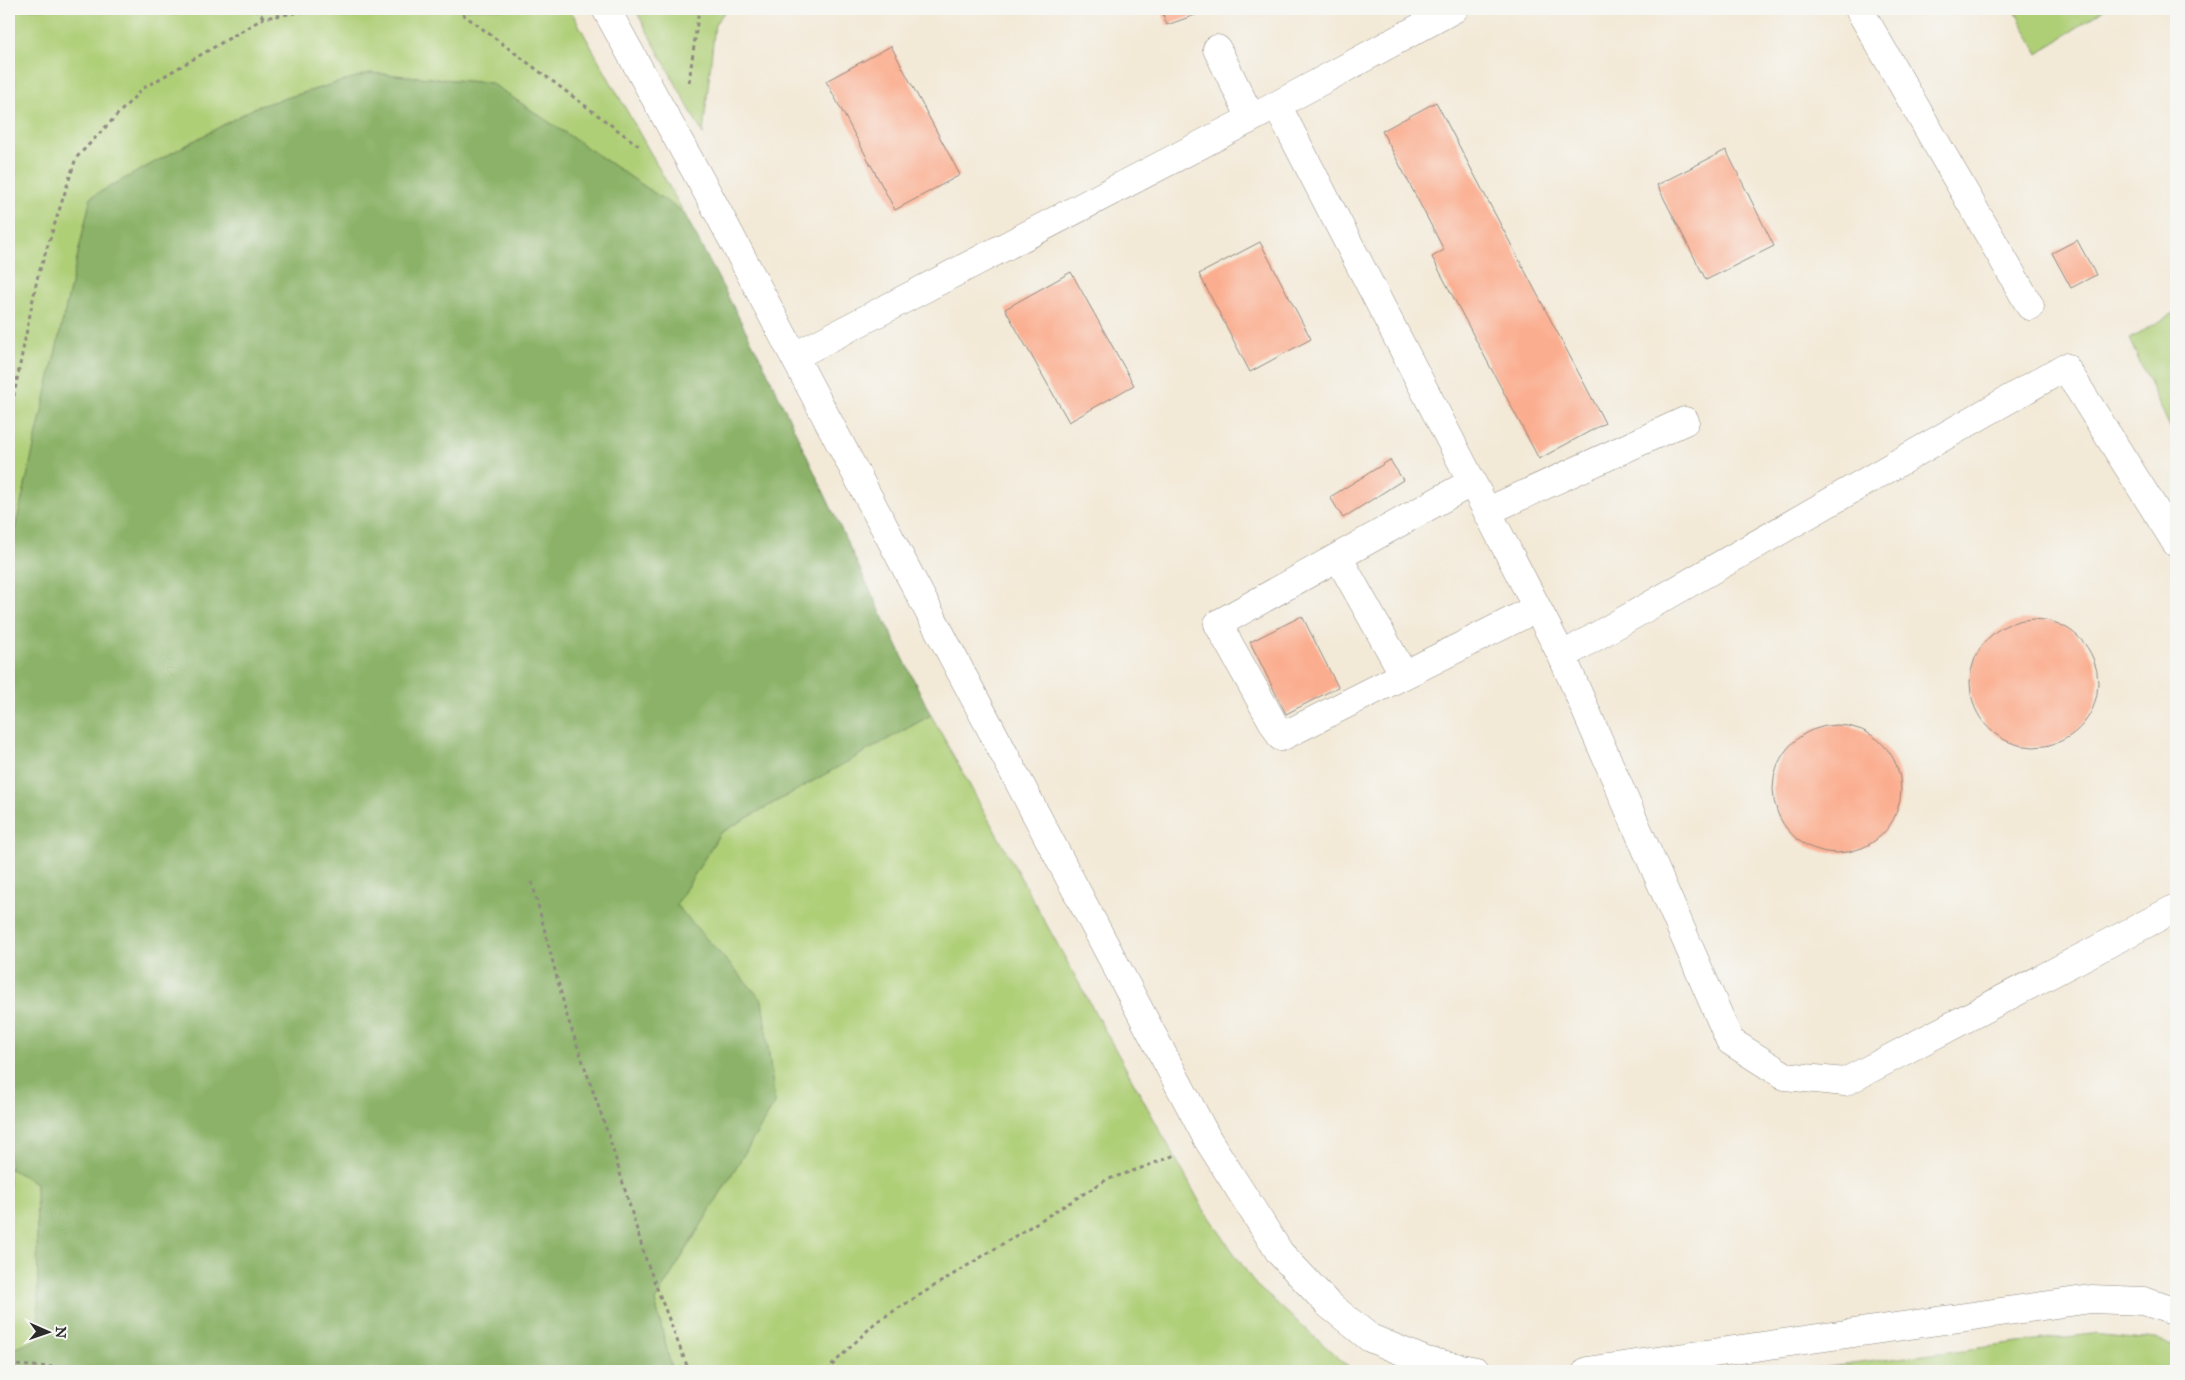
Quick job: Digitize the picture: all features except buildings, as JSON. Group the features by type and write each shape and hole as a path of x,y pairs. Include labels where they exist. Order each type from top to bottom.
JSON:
{"street":[{"path":"606,9 712,200 1208,1140 1280,1253 1328,1304 1370,1338 1426,1361 1476,1371"},
{"path":"795,356 1277,105 1454,9"},
{"path":"1859,9 2030,306"},
{"path":"1217,49 1252,118"},
{"path":"1277,105 1562,656 1730,1041 1785,1076 1845,1082 2176,908"},
{"path":"1562,656 2065,367 2176,543"},
{"path":"1488,511 1685,421"},
{"path":"1472,482 1218,624 1281,737 1537,608"},
{"path":"1338,557 1404,675"},
{"path":"1587,1371 2091,1300 2144,1301 2176,1312"}],"path":[{"path":"255,9 264,18"},
{"path":"9,420 37,279 76,158 142,89 264,18 319,9"},
{"path":"456,9 642,148"},
{"path":"688,85 699,9"},
{"path":"532,882 567,1016 610,1140 646,1260 689,1371"},
{"path":"826,1371 876,1322 1106,1180 1148,1166 1208,1140"},
{"path":"9,1365 58,1367 70,1371"}],"green space":[{"path":"9,9 570,9 684,213 491,83 370,73 256,107 91,197 9,556"},
{"path":"635,9 727,9 715,24 703,134"},
{"path":"2014,9 2104,9 2038,54"},
{"path":"370,73 491,83 684,213 766,369 931,715 720,833 676,905 762,1000 775,1103 655,1301 672,1371 9,1371 9,1351 39,1339 36,1183 9,1168 9,556 91,197 256,107"},
{"path":"2176,312 2176,440 2129,339"},
{"path":"931,715 1204,1210 1256,1285 1351,1369 1358,1371 672,1371 655,1301 775,1103 762,1000 676,905 720,833"},
{"path":"9,1168 36,1183 39,1340 9,1351"},
{"path":"2091,1334 2156,1340 2176,1346 2176,1371 1796,1371"}]}
